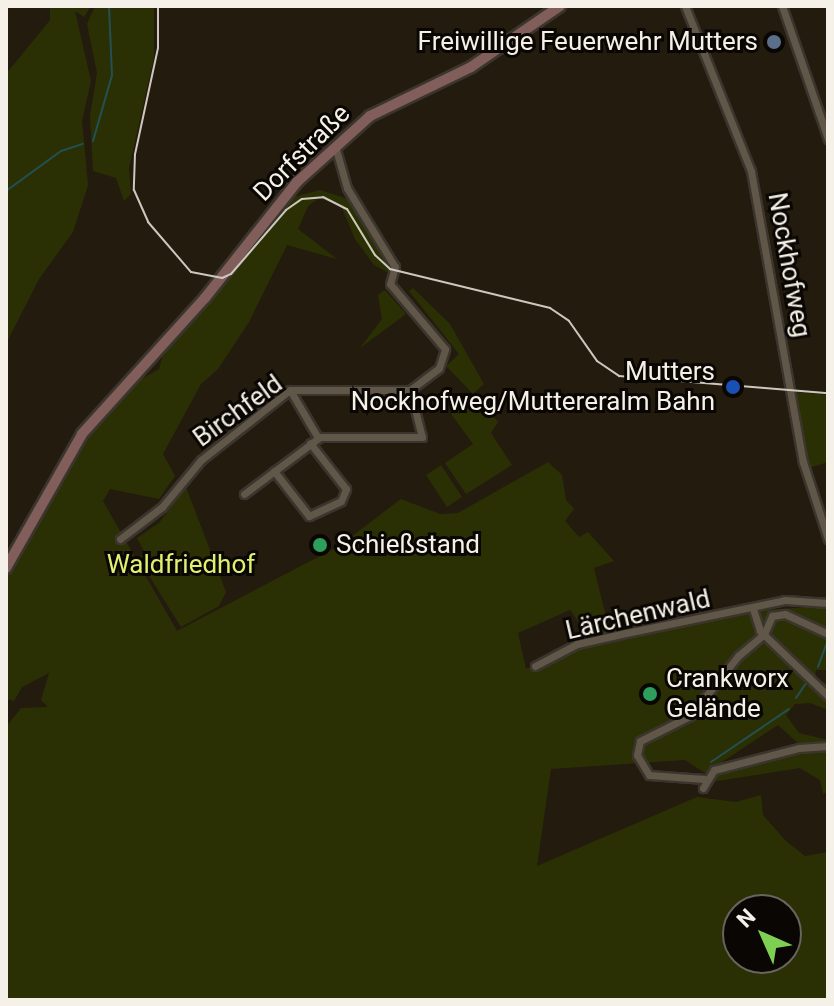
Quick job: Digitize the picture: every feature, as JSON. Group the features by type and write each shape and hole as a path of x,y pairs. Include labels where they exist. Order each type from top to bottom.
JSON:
{"main road":[{"name":"Dorfstraße","path":"6,568 82,434 219,281 281,200 370,116 471,67 560,6"}],"street":[{"name":"Nockhofweg","path":"685,6 751,171 803,462 828,539"},
{"path":"782,6 828,139"},
{"path":"244,494 318,438 422,437 410,390 439,368 445,349 390,284 395,267 347,188 335,146"},
{"path":"290,390 318,438"},
{"name":"Birchfeld","path":"120,539 162,507 201,460 290,390 410,390"},
{"path":"274,471 309,516 341,501 346,489 310,443"},
{"name":"Lärchenwald","path":"535,666 577,644 785,600 828,603"},
{"path":"753,609 764,634 828,696"},
{"path":"828,634 782,614 767,620 764,634 738,656 690,716 642,739 637,755 646,772 654,777 703,784 723,767 799,748 828,746"}],"green space":[{"path":"50,6 91,6 84,17 75,11 91,81 82,121 88,185 73,232 39,279 6,344 6,74 50,20"},
{"path":"95,6 154,6 154,57 129,168 131,194 124,201 116,178 93,171 90,116 97,73 87,24"},
{"path":"320,190 351,200 391,263 389,273 374,265 355,239 341,206 319,198 308,206 298,229 337,259 287,245 249,322 218,369 201,384 163,454 175,476 159,499 110,489 103,501 177,631 339,546 401,499 440,514 458,513 548,462 562,475 566,500 574,509 565,521 579,537 588,532 614,561 594,568 610,633 590,638 570,610 518,633 526,669 579,646 746,611 828,606 828,670 816,670 815,679 828,684 828,710 810,703 795,704 786,715 799,733 828,740 828,791 823,794 820,780 800,768 717,781 685,760 551,769 537,866 697,797 736,802 761,795 763,815 786,841 805,856 828,852 828,1000 6,1000 6,727 21,708 48,707 41,700 49,673 22,687 14,701 6,699 6,569 62,473 124,389 159,369 165,348 286,199","holes":["778,725 799,744 722,764"]},
{"path":"413,288 450,324 484,384 473,394 446,366 459,354 409,291"},
{"path":"385,290 406,314 360,348 382,319 378,295"},
{"path":"794,392 828,395 828,462 809,468"},
{"path":"476,395 498,422 491,433 512,465 466,494 445,463 473,444 451,414"},
{"path":"441,465 462,497 447,507 426,475"},
{"name":"Waldfriedhof","path":"186,487 226,592 219,606 181,627 138,558 145,553 137,538 159,523"}],"waterway":[{"path":"93,141 112,75 109,6"},
{"path":"6,191 61,151 83,144"},
{"path":"153,363 229,277"},
{"path":"6,577 33,530"},
{"path":"818,667 828,639"},
{"path":"796,698 806,683"},
{"path":"711,762 789,709"}],"tram line":[{"path":"158,6 158,48 135,154 134,190 148,222 191,272 222,278 231,274 286,210 302,199 323,197 347,209 375,255 390,269 550,308 569,321 597,361 619,376 828,393"}],"place":[{"name":"Freiwillige Feuerwehr Mutters","path":"774,42"},
{"name":"Mutters Nockhofweg/Muttereralm Bahn","path":"733,387"},
{"name":"Schießstand","path":"320,545"},
{"name":"Crankworx Gelände","path":"650,694"}]}
